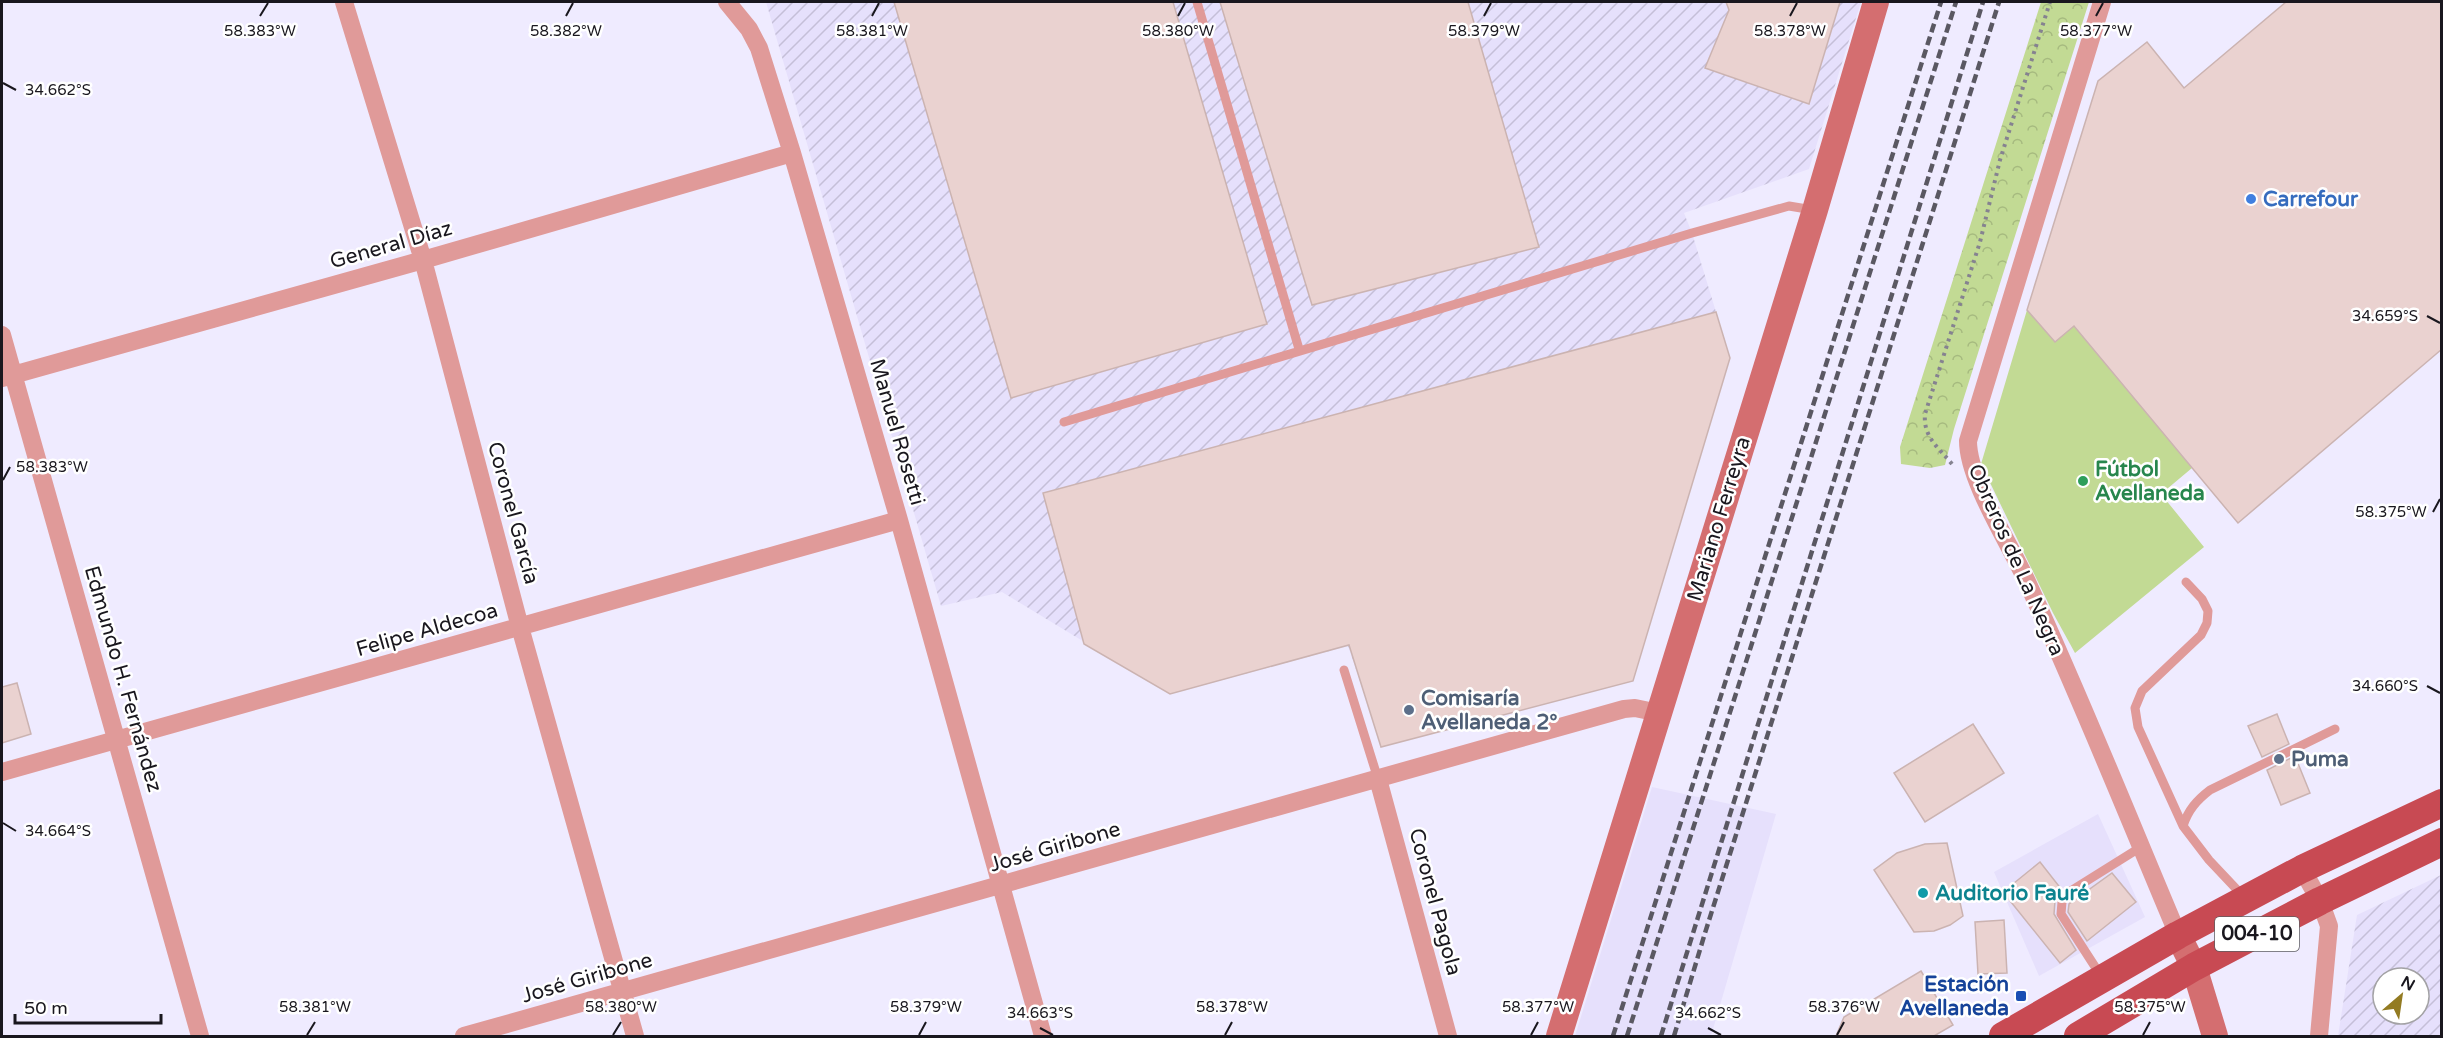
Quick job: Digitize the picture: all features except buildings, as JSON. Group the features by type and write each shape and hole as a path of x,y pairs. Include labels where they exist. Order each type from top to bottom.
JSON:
{"main road":[{"name":"004-10","path":"2003,1036 2178,934 2302,869 2442,803"},
{"name":"004-10","path":"2078,1036 2194,967 2320,901 2442,842"}],"street":[{"name":"Coronel García","path":"344,2 423,260 520,627 635,1036"},
{"name":"Manuel Rosetti","path":"727,2 749,28 759,48 792,153 1043,1036"},
{"name":"Mariano Ferreyra","path":"1559,1036 1815,210 1876,2"},
{"name":"Obreros de La Negra","path":"2102,2 1968,441 1968,450 1973,472 2029,586 2194,967 2215,1036"},
{"name":"General Díaz","path":"7,376 423,260 792,153"},
{"name":"Edmundo H. Fernández","path":"2,335 7,376 116,740 200,1036"},
{"name":"Felipe Aldecoa","path":"2,772 898,520"},
{"name":"José Giribone","path":"464,1036 1624,709 1635,708 1659,712"},
{"name":"Coronel Pagola","path":"1378,779 1448,1036"},
{"path":"2302,869 2320,901 2329,926 2319,1036"}],"lane":[{"path":"1197,2 1299,349"},
{"path":"1064,422 1299,349 1789,206 1815,210"},
{"path":"2186,582 2202,599 2208,611 2207,623 2201,636 2142,691 2135,708 2138,727 2183,826 2209,860 2246,899"},
{"path":"1344,670 1378,779"},
{"path":"2183,826 2187,814 2198,800 2211,790 2335,729"},
{"path":"2103,978 2061,914 2062,902 2069,892 2141,847"}],"path":[{"path":"1957,470 1927,435 1924,427 1925,414 1980,242 2000,160 2050,2"}],"shaded area":[{"path":"766,2 1861,2 1809,169 1684,213 1730,358 1633,681 1453,727 1439,676 1364,693 1348,646 1170,694 1002,592 941,606"},
{"path":"1652,787 1776,814 1711,1036 1575,1036"},
{"path":"2098,814 2145,917 2039,976 1994,872"},
{"path":"2441,875 2441,1036 2338,1036 2357,915"}],"green space":[{"path":"2041,2 2089,2 1954,429 1945,465 1930,468 1901,464 1900,447"},
{"name":"Fútbol Avellaneda","path":"2027,310 2055,341 2074,326 2192,468 2161,494 2204,547 2075,653 2053,613 1981,464"}],"railway":[{"path":"1613,1036 1941,2"},
{"path":"1627,1036 1956,2"},
{"path":"1661,1036 1983,2"},
{"path":"1674,1036 1999,2"}],"place":[{"name":"Carrefour","path":"2251,199"},
{"name":"Fútbol Avellaneda","path":"2083,481"},
{"name":"Comisaría Avellaneda 2°","path":"1409,710"},
{"name":"Puma","path":"2279,759"},
{"name":"Auditorio Fauré","path":"1923,893"},
{"name":"Estación Avellaneda","path":"2021,996"}]}
